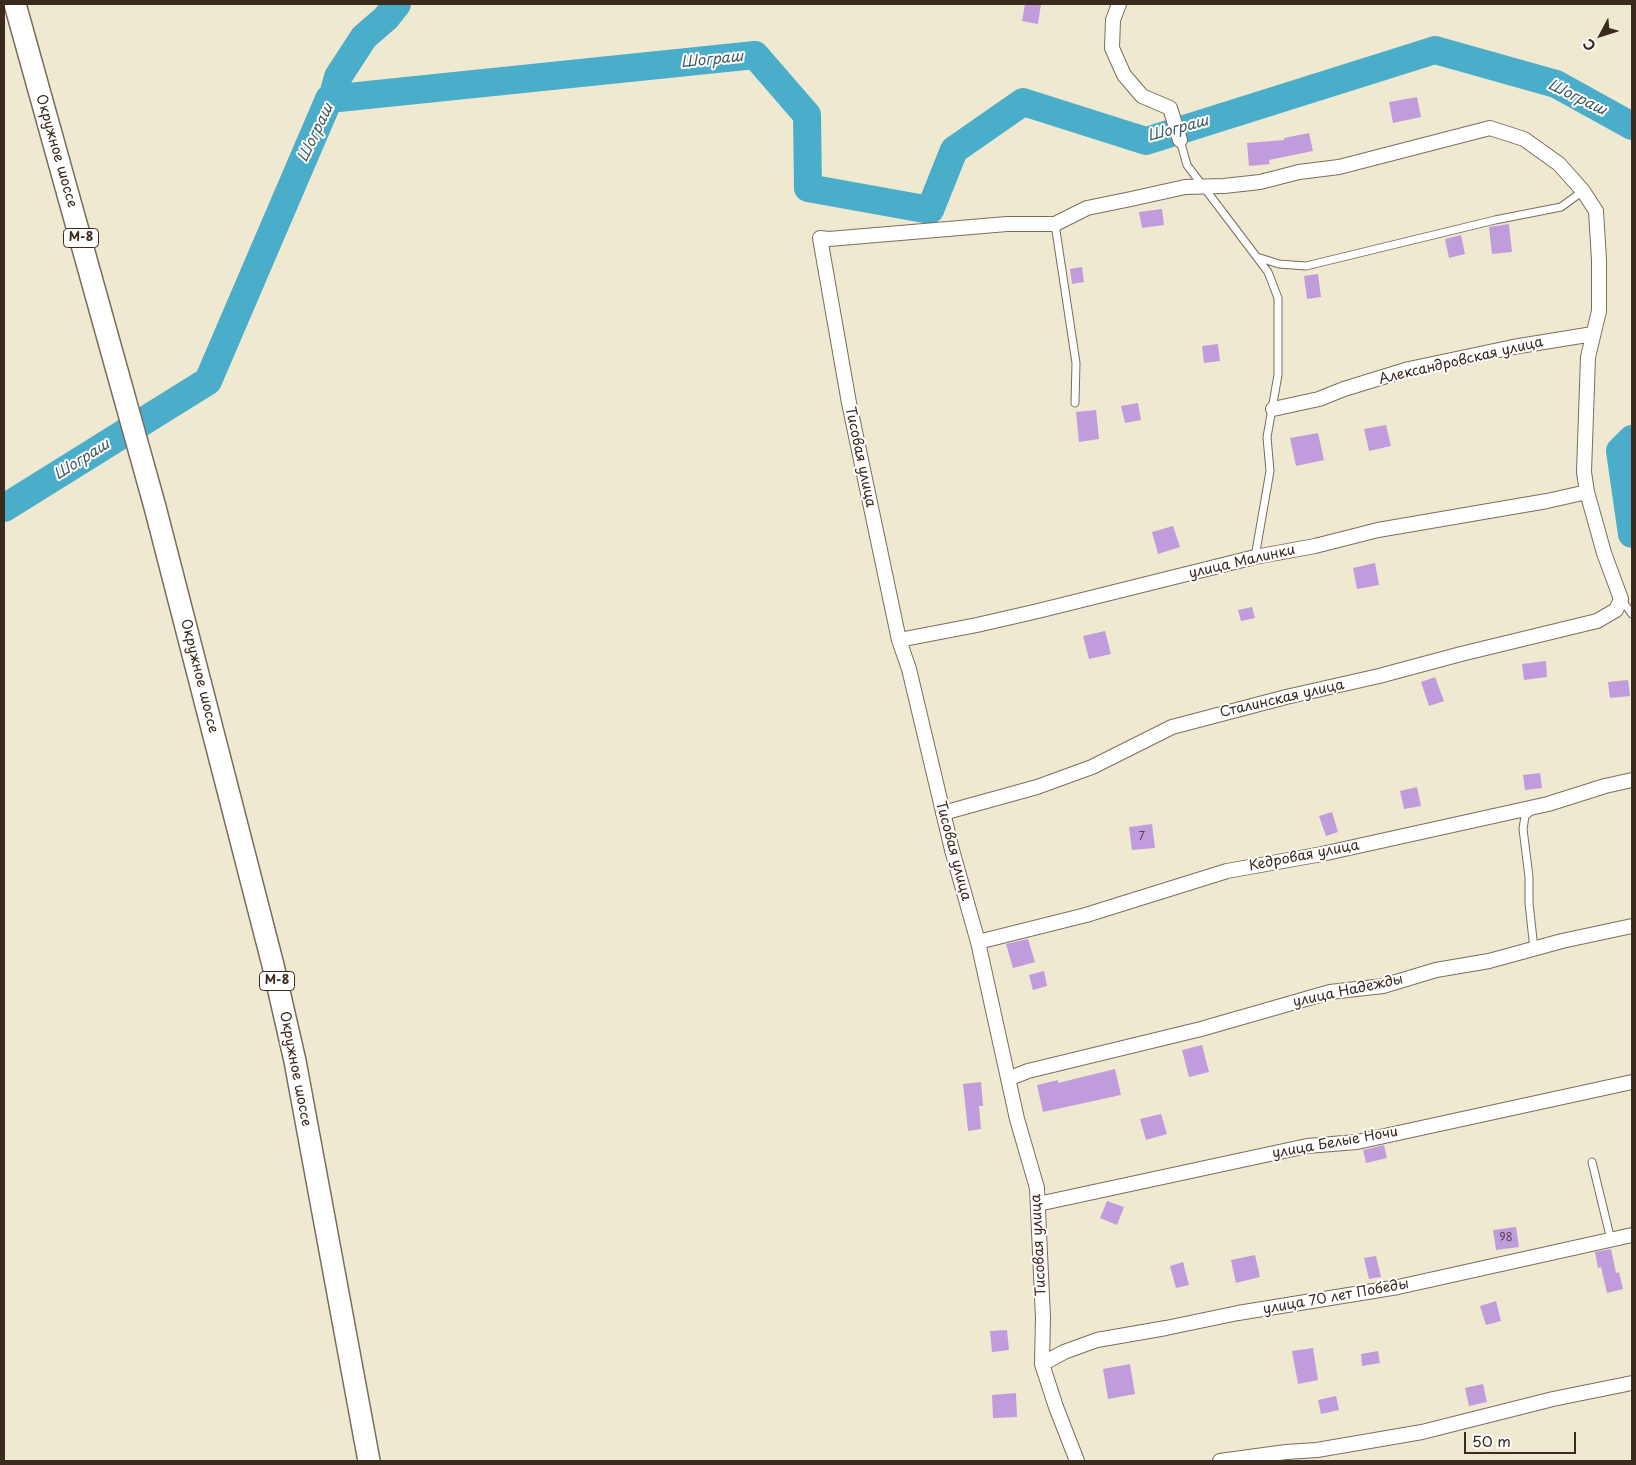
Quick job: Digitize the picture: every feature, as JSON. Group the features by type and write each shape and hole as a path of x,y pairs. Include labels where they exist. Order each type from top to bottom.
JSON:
{"main road":[{"name":"Окружное шоссе","path":"15,4 155,507 273,965 295,1061 369,1461"}],"street":[{"path":"1119,4 1113,20 1112,48 1124,75 1142,96 1170,108 1180,140"},
{"path":"1055,224 1087,208 1185,187 1260,182 1300,172 1339,167 1490,128 1524,139 1559,164 1583,191 1596,211 1600,260 1599,311 1588,357 1584,472 1587,492 1604,553 1621,599"},
{"name":"Тисовая улица","path":"1055,224 1007,224 829,239 820,238 849,404 899,640 909,669 952,850 978,942 1017,1119 1037,1188 1043,1318 1042,1364 1077,1461"},
{"name":"Александровская улица","path":"1273,409 1319,399 1344,389 1409,369 1513,347 1593,334"},
{"name":"улица Малинки","path":"899,640 1038,612 1255,557 1315,546 1378,530 1538,503 1587,492"},
{"name":"Сталинская улица","path":"943,813 1037,787 1074,774 1172,727 1189,722 1597,621 1616,610 1621,599"},
{"name":"Кедровая улица","path":"978,942 1086,915 1227,871 1322,854 1548,804 1605,786 1632,780"},
{"name":"улица Надежды","path":"1008,1079 1028,1071 1201,1029 1330,992 1383,986 1436,970 1489,961 1632,926"},
{"name":"улица Белые Ночи","path":"1038,1204 1307,1146 1357,1142 1632,1082"},
{"name":"улица 70 лет Победы","path":"1042,1364 1064,1352 1098,1340 1238,1313 1398,1287 1632,1235"},
{"path":"1220,1461 1286,1452 1317,1450 1422,1432 1554,1399 1632,1383"}],"lane":[{"path":"1180,140 1187,165 1268,272 1278,298 1278,375 1267,438 1270,472 1255,557"},
{"path":"1257,257 1279,264 1306,266 1495,220 1561,207 1583,191"},
{"path":"1055,224 1076,363 1075,403"},
{"path":"1621,599 1632,614"},
{"path":"1534,949 1528,903 1529,877 1522,829 1525,816 1537,806"},
{"path":"1592,1162 1611,1240"}],"building":[{"path":"1025,4 1041,4 1038,24 1022,21"},
{"path":"1417,97 1421,117 1393,123 1389,102"},
{"path":"1309,133 1313,151 1269,160 1270,164 1249,166 1247,143 1284,140 1284,138"},
{"path":"1162,209 1164,225 1142,228 1139,212"},
{"path":"1509,224 1512,252 1492,254 1489,227"},
{"path":"1461,235 1465,254 1449,258 1445,239"},
{"path":"1082,267 1084,282 1072,284 1070,269"},
{"path":"1318,274 1321,297 1307,299 1304,276"},
{"path":"1218,344 1220,361 1204,363 1202,346"},
{"path":"1138,403 1141,420 1125,423 1121,406"},
{"path":"1096,410 1099,439 1079,442 1076,412"},
{"path":"1386,425 1391,446 1369,451 1364,429"},
{"path":"1318,433 1324,460 1296,466 1290,438"},
{"path":"1173,526 1180,547 1158,554 1152,532"},
{"path":"1375,563 1379,585 1357,589 1353,568"},
{"path":"1252,607 1255,618 1241,621 1238,610"},
{"path":"1105,631 1111,654 1089,659 1083,636"},
{"path":"1546,661 1547,677 1524,680 1522,664"},
{"path":"1435,677 1444,701 1429,706 1421,682"},
{"path":"1628,680 1630,696 1610,698 1608,682"},
{"path":"1540,773 1542,788 1525,790 1523,775"},
{"path":"1417,787 1421,806 1404,809 1400,791"},
{"path":"1332,812 1338,832 1326,836 1319,816"},
{"path":"1152,824 1155,848 1132,850 1129,827"},
{"path":"1028,939 1035,962 1013,968 1006,944"},
{"path":"1044,971 1047,986 1033,990 1029,975"},
{"path":"1202,1045 1209,1072 1189,1077 1182,1050"},
{"path":"1115,1069 1121,1095 1043,1112 1037,1085 1058,1080 1058,1083"},
{"path":"981,1082 983,1106 979,1106 981,1129 968,1131 963,1084"},
{"path":"1161,1114 1167,1134 1146,1140 1140,1119"},
{"path":"1384,1145 1387,1158 1366,1163 1363,1150"},
{"path":"1107,1201 1124,1207 1117,1225 1100,1218"},
{"path":"1516,1227 1519,1247 1496,1250 1493,1230"},
{"path":"1611,1249 1616,1273 1619,1272 1623,1289 1607,1293 1601,1267 1598,1268 1595,1252"},
{"path":"1255,1255 1260,1277 1236,1283 1231,1260"},
{"path":"1376,1256 1381,1277 1369,1279 1364,1258"},
{"path":"1183,1262 1189,1285 1176,1288 1170,1266"},
{"path":"1496,1301 1501,1321 1486,1325 1480,1306"},
{"path":"1007,1330 1009,1350 992,1352 990,1331"},
{"path":"1313,1348 1318,1380 1298,1384 1292,1351"},
{"path":"1378,1351 1380,1363 1362,1366 1361,1354"},
{"path":"1130,1364 1135,1394 1108,1399 1103,1369"},
{"path":"1483,1384 1487,1402 1469,1406 1465,1388"},
{"path":"1016,1393 1017,1417 993,1418 992,1395"},
{"path":"1336,1396 1339,1410 1321,1414 1318,1400"}],"waterway":[{"path":"332,99 338,77 364,37 386,18 397,4"},
{"name":"Шограш","path":"4,508 208,381 329,99 755,55 807,115 808,188 930,210 954,150 1023,102 1146,141 1435,50 1556,84 1632,126"},
{"name":"Шограш","path":"1632,439 1620,451 1632,534"}]}
